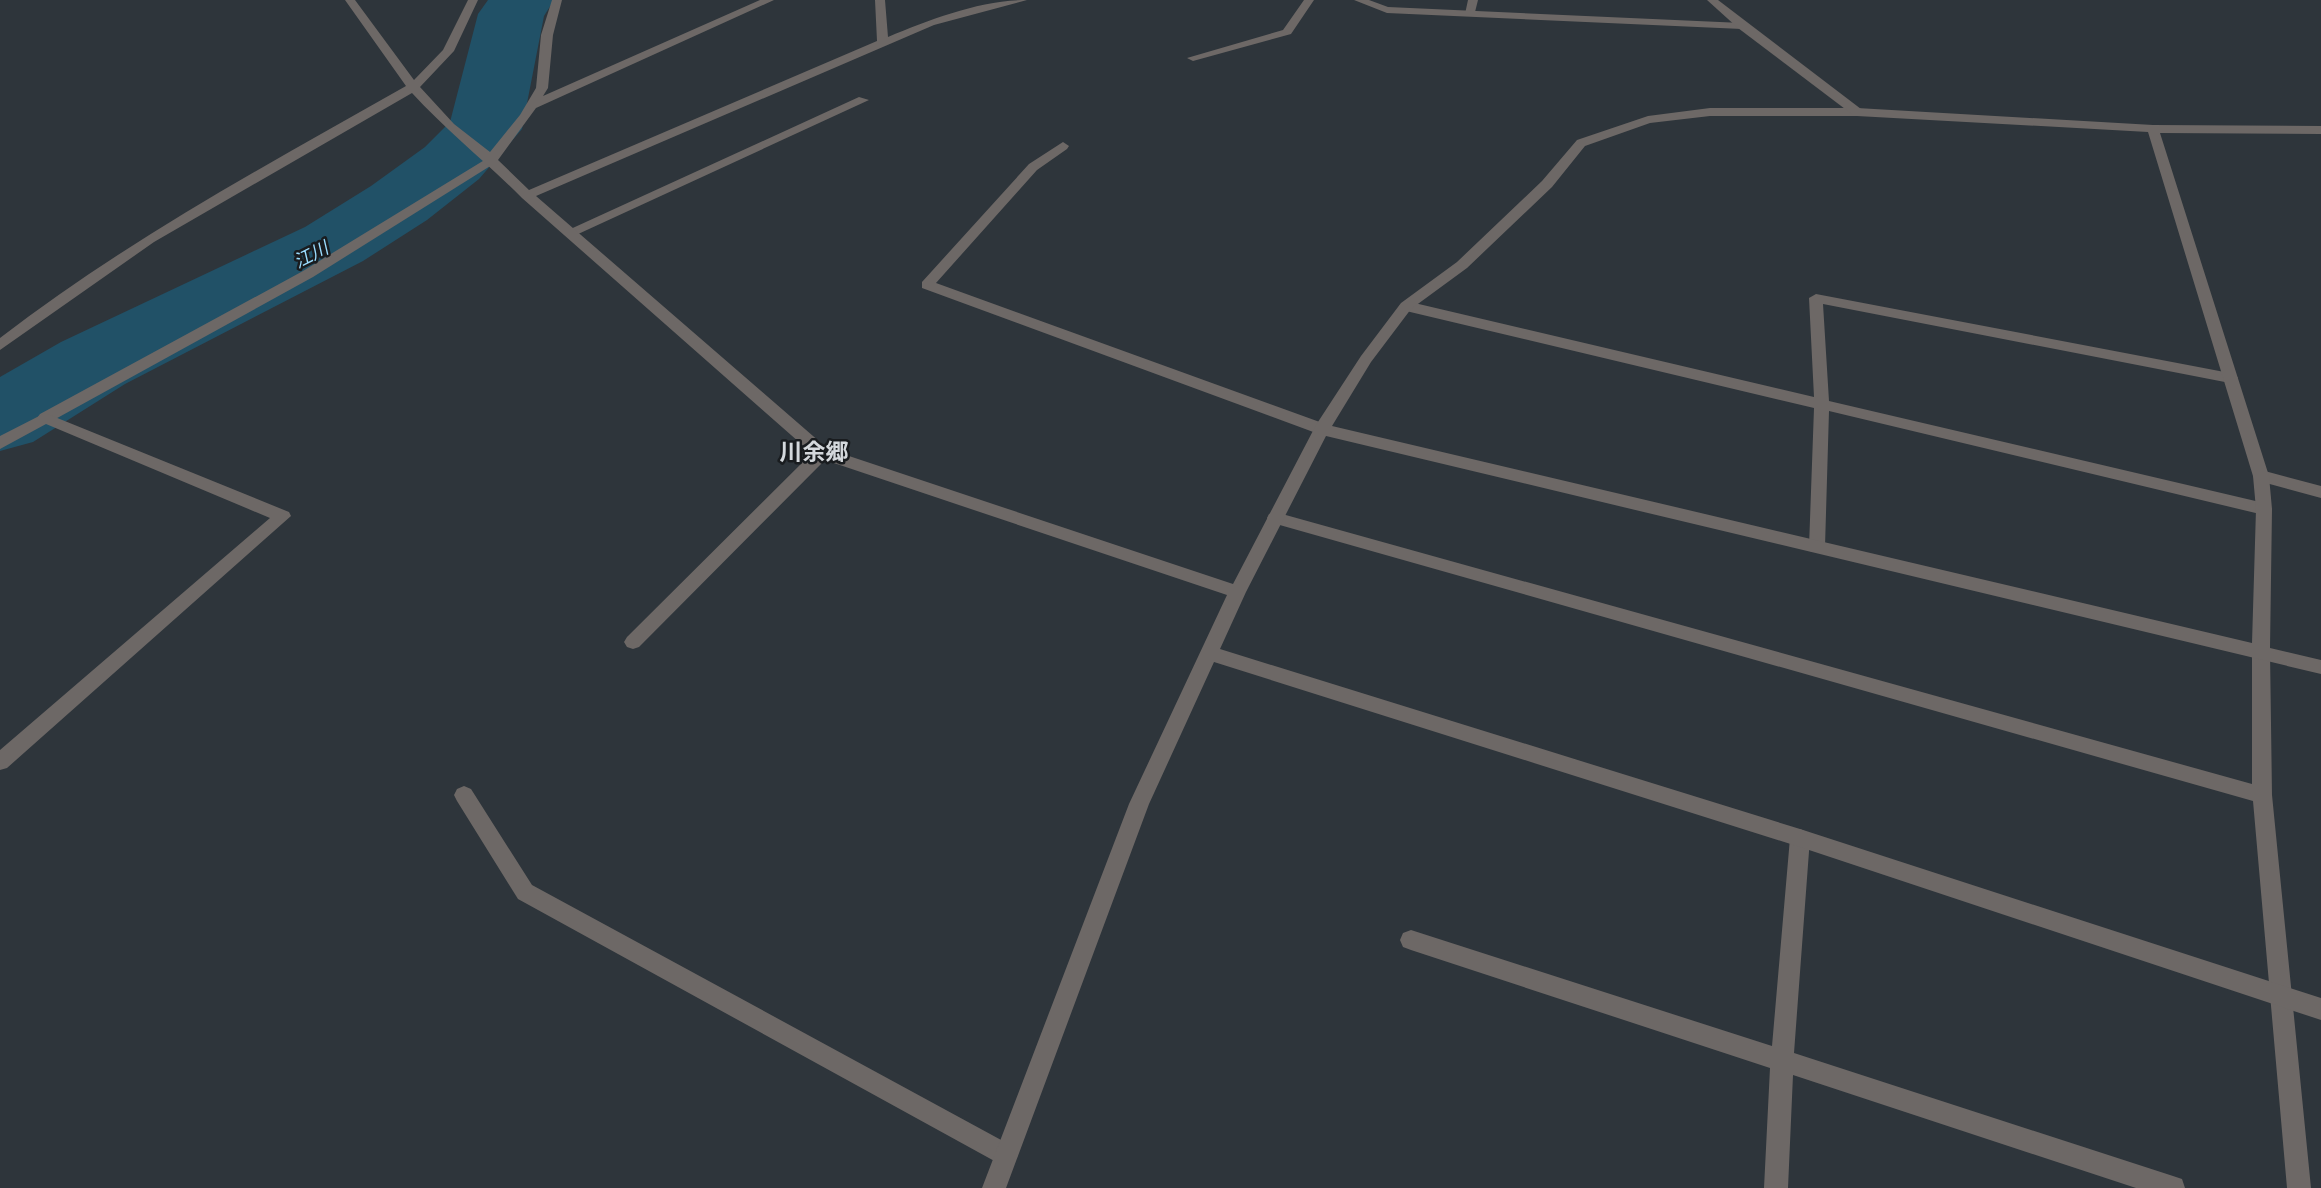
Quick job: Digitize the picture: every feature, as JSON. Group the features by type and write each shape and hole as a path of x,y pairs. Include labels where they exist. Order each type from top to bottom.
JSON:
{"street":[{"path":"349,0 412,88 450,127 488,157 527,195 822,453 1237,592"},
{"path":"0,345 44,309 123,254 412,88 448,51 472,0"},
{"path":"0,443 308,274 488,157 531,107 542,88 547,35 557,0"},
{"path":"531,107 769,0"},
{"path":"880,0 883,43"},
{"path":"527,195 930,23 1022,0"},
{"path":"1193,58 1287,32 1309,0"},
{"path":"1359,0 1387,10 1742,26"},
{"path":"1470,14 1474,0"},
{"path":"1712,0 1742,26 1857,112"},
{"path":"570,232 863,100"},
{"path":"994,1188 1139,804 1237,592 1322,429 1366,359 1406,306 1462,265 1547,184 1581,144 1647,120 1710,112 1857,112 2153,129 2321,130"},
{"path":"2153,129 2261,476 2264,509 2262,795 2299,1188"},
{"path":"1063,146 1033,167 927,285 1322,429 2321,667"},
{"path":"1816,547 1822,404 1816,298 2230,378"},
{"path":"1406,306 2264,509"},
{"path":"0,762 283,516 45,418"},
{"path":"633,642 822,453"},
{"path":"2261,476 2321,492"},
{"path":"1275,518 2262,795"},
{"path":"1209,653 1800,838 2321,1009"},
{"path":"464,795 525,892 1006,1155"},
{"path":"1776,1188 1782,1060 1800,838"},
{"path":"1411,940 2173,1188"}],"waterway":[{"name":"江川","path":"0,419 93,363 334,244 399,203 452,163 485,129 511,14 522,0"}],"district":[{"name":"川余郷","path":"814,452"}]}
